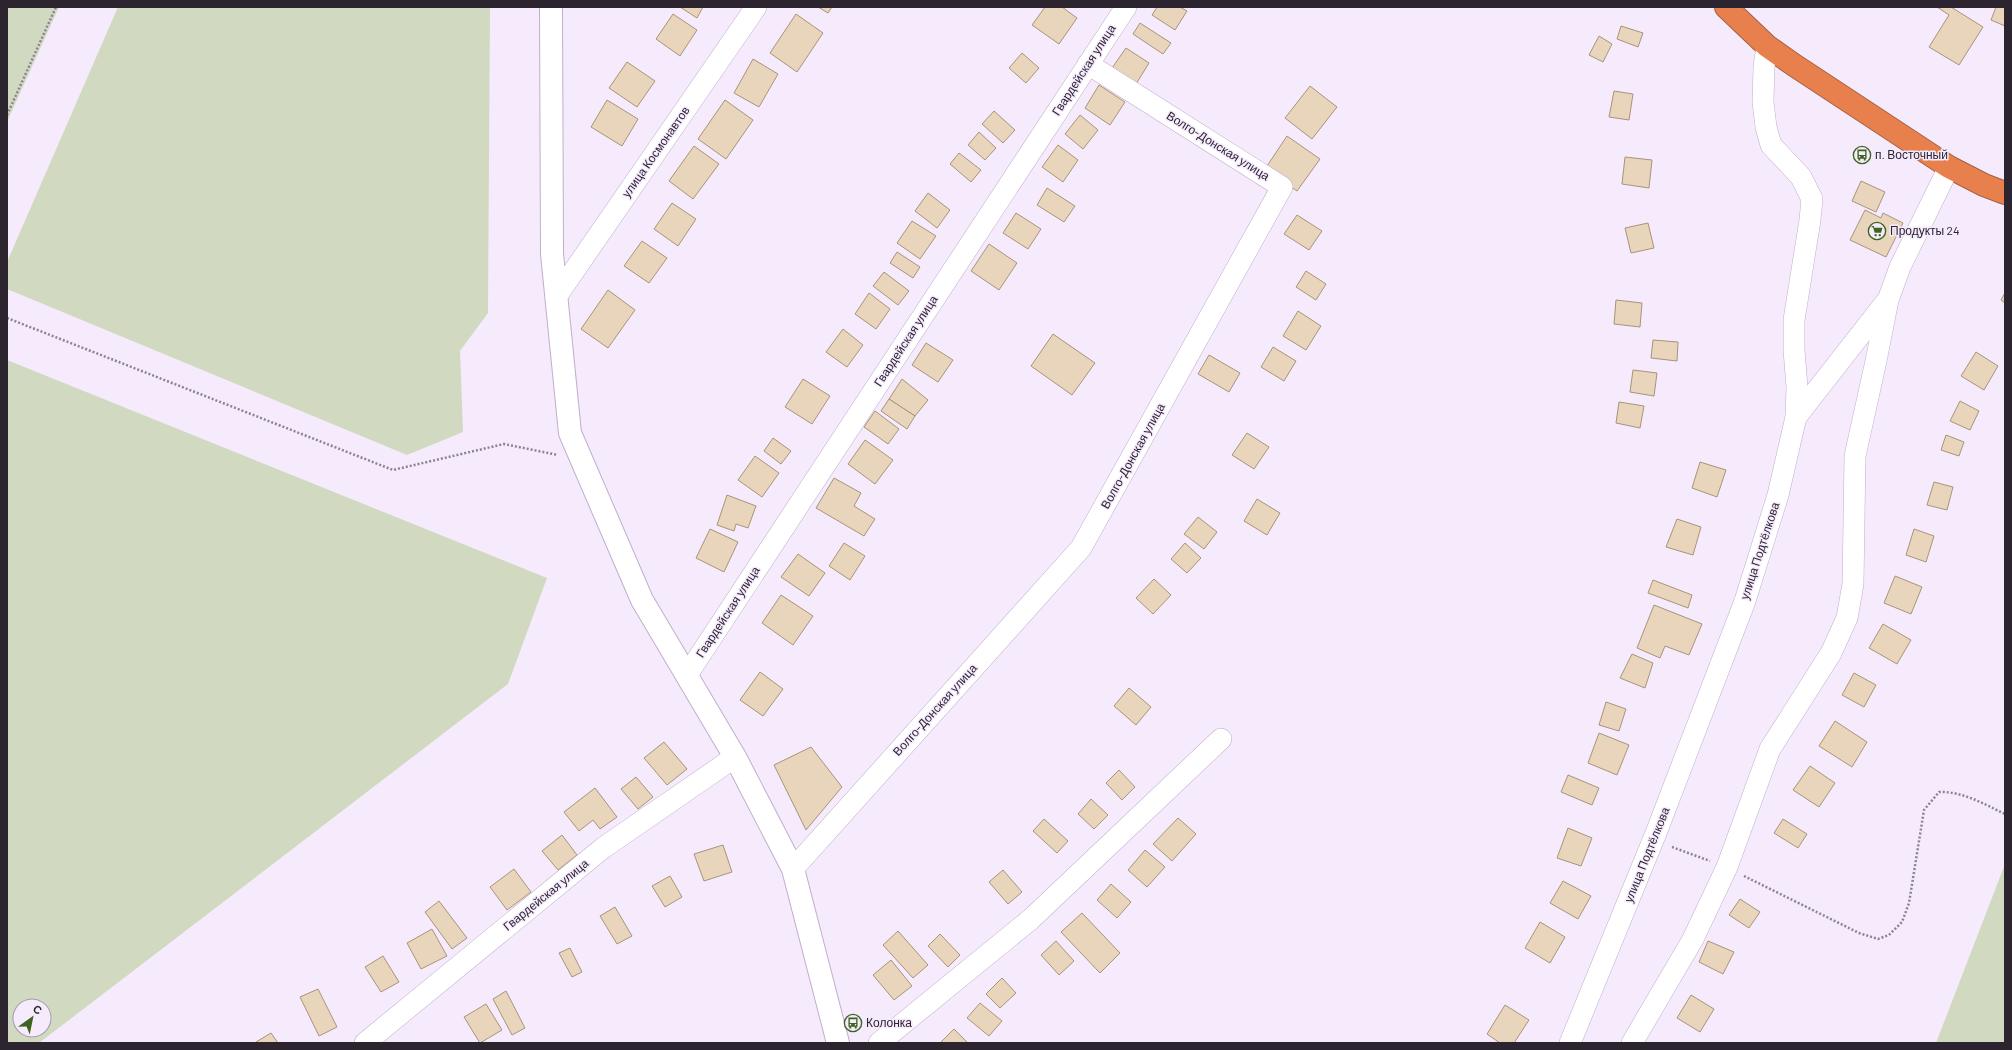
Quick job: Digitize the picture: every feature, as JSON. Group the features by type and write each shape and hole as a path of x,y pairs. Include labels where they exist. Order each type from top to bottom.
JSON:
{"highway":[{"path":"1726,7 1768,46 1949,167 2005,193"}],"street":[{"path":"551,7 552,254 570,433 642,600 734,757 792,869 838,1043"},
{"name":"улица Космонавтов","path":"556,297 756,7"},
{"name":"Гвардейская улица","path":"687,675 1126,7"},
{"name":"улица Подтёлкова","path":"1570,1043 1654,840 1745,601 1778,495 1796,417 1797,387 1794,350 1794,320 1812,199 1801,177 1770,145 1763,102 1764,67 1768,46"},
{"name":"Волго-Донская улица","path":"792,869 1081,548 1282,187 1088,64"},
{"path":"1632,1043 1693,939 1727,867 1770,749 1831,653 1847,618 1853,584 1855,456 1888,300 1900,267 1949,167"},
{"path":"1796,417 1888,300"},
{"path":"879,1043 1031,919 1221,739"},
{"name":"Гвардейская улица","path":"365,1043 603,848 734,757"}],"path":[{"path":"7,115 56,7"},
{"path":"7,318 393,470 504,444 582,460"},
{"path":"1654,840 1727,867 1858,932 1878,940 1889,935 1902,922 1909,903 1924,810 1931,799 1939,792 1950,792 1974,799 2005,814"}],"green space":[{"path":"7,7 59,7 7,122"},
{"path":"118,7 490,7 488,313 460,351 463,432 407,455 7,289 7,262"},
{"path":"7,360 547,578 508,684 52,1033 52,998 12,998 12,1038 46,1038 39,1043 7,1043"},
{"path":"2005,864 2005,1043 1936,1043"}],"building":[{"path":"680,7 703,7 697,18"},
{"path":"818,7 832,7 828,13"},
{"path":"1045,7 1062,7 1077,18 1059,44 1032,25"},
{"path":"1157,7 1180,7 1187,11 1175,30 1152,15"},
{"path":"1937,7 1951,7 1983,27 1959,65 1929,47 1949,15"},
{"path":"1996,7 2005,7 2005,26 1991,20"},
{"path":"673,14 697,30 680,56 656,39"},
{"path":"796,14 823,33 797,72 770,53"},
{"path":"1140,23 1171,43 1163,54 1133,34"},
{"path":"1621,26 1643,33 1638,47 1617,39"},
{"path":"1599,36 1612,44 1603,62 1589,55"},
{"path":"1126,48 1149,63 1136,84 1112,68"},
{"path":"1022,53 1039,68 1026,83 1009,68"},
{"path":"753,59 778,74 759,107 734,93"},
{"path":"627,62 655,81 637,107 609,88"},
{"path":"1099,85 1125,102 1110,125 1085,108"},
{"path":"1310,86 1337,107 1312,139 1285,118"},
{"path":"1614,91 1633,94 1629,120 1609,117"},
{"path":"607,100 638,119 622,146 591,127"},
{"path":"725,100 753,120 726,159 698,139"},
{"path":"994,111 1015,130 1003,143 982,124"},
{"path":"1080,115 1098,130 1083,149 1065,134"},
{"path":"979,132 996,148 985,160 968,145"},
{"path":"1287,136 1320,159 1297,191 1265,169"},
{"path":"1058,145 1078,160 1063,182 1042,167"},
{"path":"694,146 719,164 693,199 669,181"},
{"path":"959,153 981,170 971,182 950,164"},
{"path":"1625,157 1652,160 1649,188 1622,184"},
{"path":"1861,181 1885,192 1876,212 1852,201"},
{"path":"1047,188 1075,206 1064,222 1037,205"},
{"path":"928,193 950,210 937,228 915,211"},
{"path":"672,203 696,219 678,246 654,229"},
{"name":"Продукты 24","path":"1865,210 1881,218 1883,213 1903,223 1886,257 1850,240"},
{"path":"1016,213 1041,229 1028,249 1003,233"},
{"path":"1297,215 1322,231 1309,250 1284,234"},
{"path":"912,221 936,236 920,259 897,243"},
{"path":"1648,223 1654,248 1631,253 1625,228"},
{"path":"642,241 667,258 649,283 624,266"},
{"path":"989,244 1017,263 999,290 971,271"},
{"path":"897,252 920,267 913,278 890,263"},
{"path":"1306,271 1326,284 1316,300 1296,287"},
{"path":"884,272 909,291 898,305 873,286"},
{"path":"608,290 635,310 608,348 581,329"},
{"path":"869,293 890,309 876,329 855,314"},
{"path":"2005,293 2005,303 2001,300"},
{"path":"1616,300 1642,303 1640,327 1614,324"},
{"path":"1298,311 1321,326 1306,350 1283,336"},
{"path":"843,329 863,345 847,367 826,352"},
{"path":"1053,334 1095,363 1072,395 1031,366"},
{"path":"1653,340 1678,342 1677,361 1651,358"},
{"path":"926,343 953,360 938,382 912,365"},
{"path":"1273,347 1296,361 1284,381 1261,367"},
{"path":"1976,352 1998,366 1984,390 1961,376"},
{"path":"1209,355 1240,373 1229,392 1198,374"},
{"path":"1633,370 1657,373 1654,396 1630,392"},
{"path":"803,379 830,396 812,424 785,407"},
{"path":"902,379 928,400 915,416 889,399"},
{"path":"889,399 915,416 907,429 881,411"},
{"path":"1960,401 1979,411 1970,430 1950,421"},
{"path":"1619,402 1644,406 1640,428 1616,423"},
{"path":"875,411 899,429 888,444 864,427"},
{"path":"1247,433 1269,447 1254,469 1232,455"},
{"path":"1946,435 1964,442 1959,456 1941,450"},
{"path":"773,438 791,451 781,464 764,451"},
{"path":"865,440 893,460 875,484 848,464"},
{"path":"755,456 779,473 762,497 738,480"},
{"path":"1700,462 1726,470 1717,497 1692,488"},
{"path":"834,478 861,493 854,506 875,519 864,536 816,508"},
{"path":"1934,482 1953,487 1947,510 1927,505"},
{"path":"727,495 756,506 748,528 736,524 734,531 717,525"},
{"path":"1257,499 1280,513 1267,535 1244,521"},
{"path":"1198,517 1217,532 1204,549 1184,534"},
{"path":"1677,519 1701,527 1693,555 1666,547"},
{"path":"710,529 738,542 724,572 696,558"},
{"path":"1914,529 1934,536 1926,562 1906,555"},
{"path":"844,543 865,556 850,580 829,566"},
{"path":"1185,543 1201,558 1187,573 1171,559"},
{"path":"798,554 825,573 809,596 781,577"},
{"path":"1895,576 1922,587 1911,614 1884,603"},
{"path":"1154,579 1171,595 1153,614 1136,598"},
{"path":"1653,580 1692,595 1688,608 1648,593"},
{"path":"781,595 813,616 793,645 762,623"},
{"path":"1654,605 1702,624 1689,655 1665,646 1660,658 1637,648"},
{"path":"1883,624 1911,640 1897,664 1869,648"},
{"path":"1632,654 1653,663 1645,688 1620,678"},
{"path":"760,672 783,689 763,716 740,700"},
{"path":"1854,673 1876,685 1864,707 1842,695"},
{"path":"1129,688 1151,707 1136,725 1114,706"},
{"path":"1606,702 1626,709 1619,731 1599,725"},
{"path":"1835,721 1867,742 1852,767 1819,746"},
{"path":"1599,733 1629,745 1617,775 1588,763"},
{"path":"664,742 687,769 667,785 644,758"},
{"path":"811,747 842,787 806,830 774,765"},
{"path":"1810,766 1835,783 1819,807 1793,790"},
{"path":"1119,770 1135,787 1122,800 1106,783"},
{"path":"1568,775 1599,788 1592,805 1561,792"},
{"path":"636,777 653,797 638,809 621,789"},
{"path":"595,788 617,817 600,829 593,820 579,831 564,812"},
{"path":"1091,799 1108,815 1094,829 1078,814"},
{"path":"1178,818 1196,834 1172,861 1153,844"},
{"path":"1044,819 1068,841 1057,853 1033,831"},
{"path":"1783,819 1807,834 1798,848 1774,833"},
{"path":"1568,828 1592,838 1581,866 1557,858"},
{"path":"562,835 577,855 558,870 542,851"},
{"path":"723,845 732,872 704,881 694,854"},
{"path":"1145,850 1165,867 1147,887 1128,870"},
{"path":"514,869 531,892 507,910 490,887"},
{"path":"1003,870 1022,892 1008,904 989,882"},
{"path":"670,876 682,897 665,907 652,886"},
{"path":"1563,881 1591,896 1578,919 1550,903"},
{"path":"1111,884 1131,902 1117,918 1097,900"},
{"path":"1740,899 1760,912 1749,928 1729,915"},
{"path":"439,901 467,938 452,949 425,912"},
{"path":"615,907 632,936 617,944 600,916"},
{"path":"1082,913 1120,953 1100,973 1061,932"},
{"path":"1540,922 1565,937 1550,963 1525,948"},
{"path":"432,929 447,956 421,969 407,943"},
{"path":"898,931 928,965 913,978 883,945"},
{"path":"940,934 960,955 948,967 928,946"},
{"path":"1056,941 1074,961 1059,975 1041,955"},
{"path":"1708,941 1734,952 1723,974 1699,962"},
{"path":"570,948 582,972 572,977 559,953"},
{"path":"383,956 399,982 381,992 365,967"},
{"path":"891,960 912,986 894,1000 873,975"},
{"path":"1002,978 1016,993 1000,1008 986,994"},
{"path":"318,989 337,1027 319,1036 300,997"},
{"path":"506,991 525,1028 512,1035 493,999"},
{"path":"1691,995 1714,1009 1700,1032 1677,1018"},
{"path":"980,1003 1002,1021 989,1036 967,1018"},
{"path":"486,1004 502,1030 480,1043 464,1017"},
{"path":"1505,1005 1529,1020 1514,1043 1500,1043 1487,1034"},
{"path":"954,1029 968,1043 940,1043"},
{"path":"271,1033 278,1043 256,1043 256,1042"}],"place":[{"name":"п. Восточный","path":"1862,155"},
{"name":"Продукты 24","path":"1877,231"},
{"name":"Колонка","path":"853,1023"}]}
